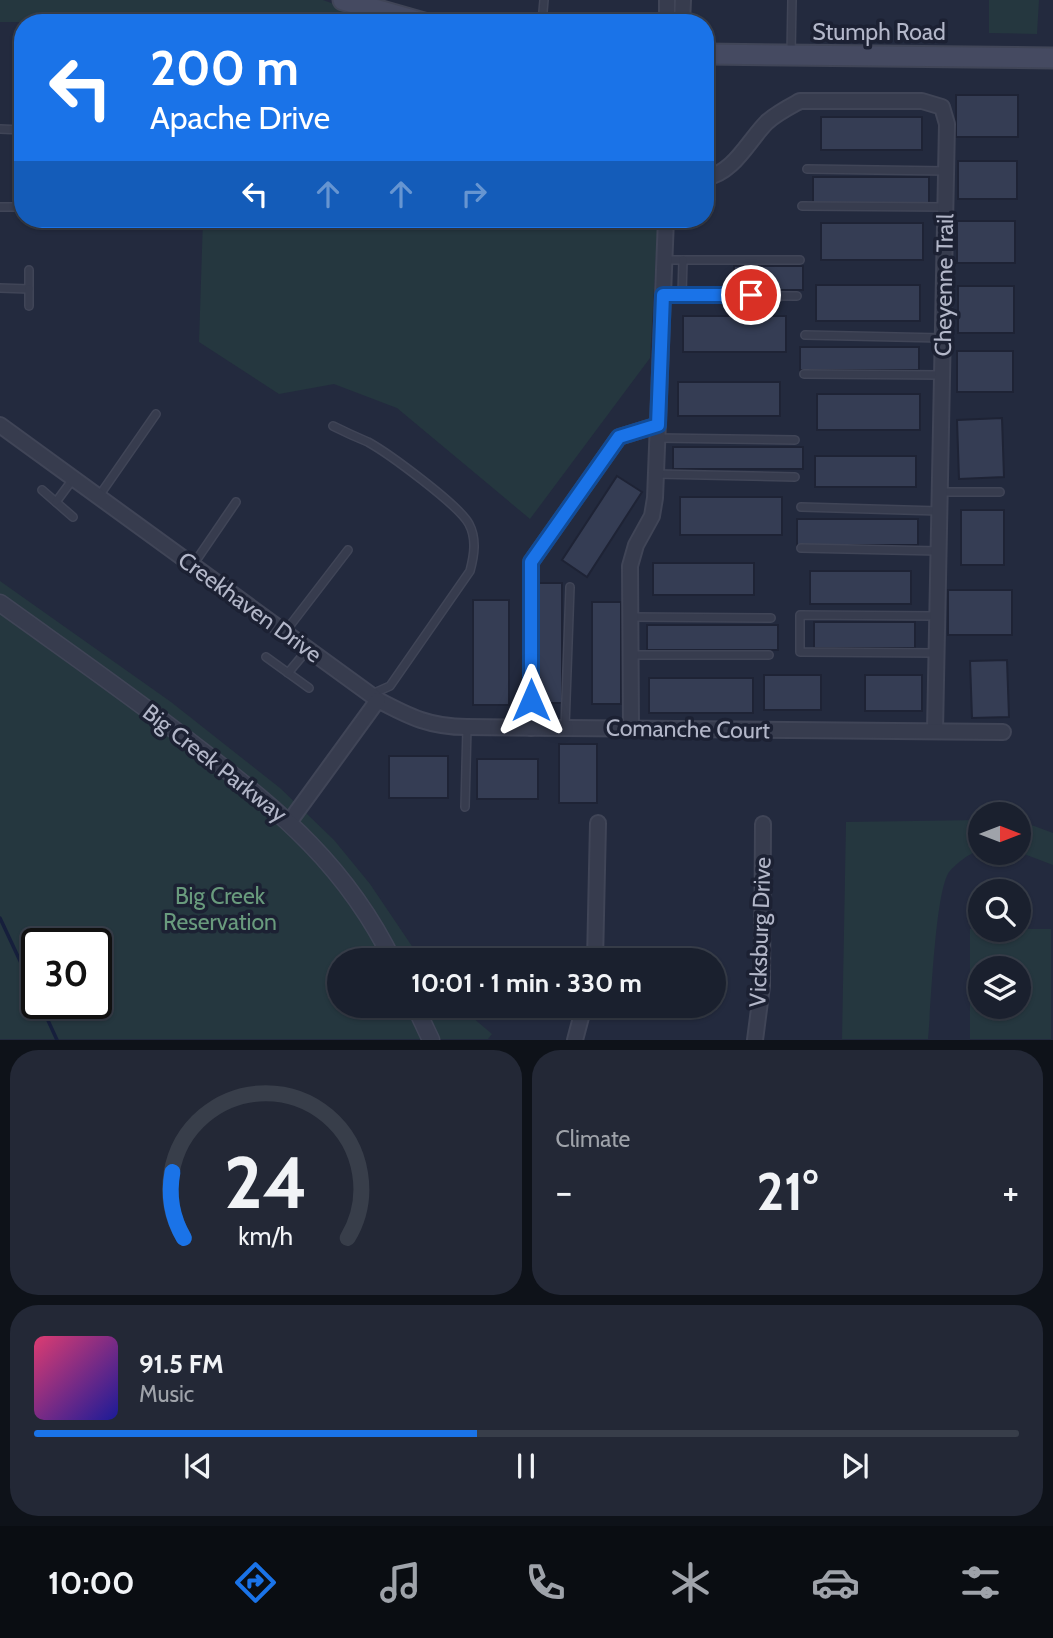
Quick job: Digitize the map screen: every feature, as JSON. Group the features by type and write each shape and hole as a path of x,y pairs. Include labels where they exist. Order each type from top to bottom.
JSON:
{"main road":[{"path":"343,0 392,14"},
{"name":"Stumph Road","path":"714,54 1053,58"}],"street":[{"name":"Cheyenne Trail","path":"714,174 726,169 767,122 800,101 922,100 942,107 947,124 935,731"},
{"path":"631,729 630,566 636,545 652,516 666,228"},
{"name":"Creekhaven Drive","path":"0,425 375,697"},
{"path":"531,728 531,562 619,437 658,432"},
{"name":"Big Creek Parkway","path":"0,603 168,724 290,821 342,877 385,948"},
{"path":"290,821 375,697"},
{"name":"Comanche Court","path":"375,697 407,716 428,724 467,727 1003,732"},
{"path":"595,948 598,823"},
{"name":"Vicksburg Drive","path":"755,1040 762,986 763,824"},
{"path":"421,1018 431,1040"},
{"path":"575,1040 581,1018"}],"lane":[{"path":"791,56 792,0"},
{"path":"807,169 946,171"},
{"path":"802,206 945,207"},
{"path":"664,260 800,260"},
{"path":"682,260 682,295"},
{"path":"29,270 29,306"},
{"path":"0,288 29,289"},
{"path":"663,295 797,296"},
{"path":"805,335 942,338"},
{"path":"804,374 942,375"},
{"path":"98,496 156,414"},
{"path":"333,426 370,444 446,499 468,522 474,539 474,556 470,571 390,686 375,697"},
{"path":"658,432 795,440"},
{"path":"656,474 795,477"},
{"path":"56,502 74,479"},
{"path":"42,490 74,517"},
{"path":"940,492 1000,492"},
{"path":"192,565 236,502"},
{"path":"801,507 939,511"},
{"path":"801,548 939,551"},
{"path":"285,632 348,550"},
{"path":"565,727 570,587"},
{"path":"937,616 800,615 800,652 937,653"},
{"path":"630,617 771,618"},
{"path":"288,673 308,649"},
{"path":"631,655 769,655"},
{"path":"266,657 309,688"},
{"path":"465,807 467,727"}],"green space":[{"path":"0,0 323,0 361,14 14,14 14,22 0,22"},
{"path":"989,0 1039,0 1037,34 989,33"},
{"path":"203,228 657,228 650,358 530,519 397,408 334,384 279,394 199,342"},
{"name":"Big Creek Reservation","path":"0,581 171,702 280,788 334,840 370,884 413,948 327,948 327,1018 473,1018 492,1034 488,1039 0,1039"},
{"path":"968,820 968,856 949,872 940,902 928,1039 842,1039 846,822"},
{"path":"1031,825 1053,833 1053,865 1031,857"},
{"path":"1031,929 1051,929 1051,1039 970,1039 970,1019 1031,1019 1031,956 970,956 970,942 1031,942"}],"building":[{"path":"956,95 1018,95 1018,137 956,137"},
{"path":"821,117 922,117 922,150 821,150"},
{"path":"958,161 1017,161 1017,199 958,199"},
{"path":"813,177 929,177 929,204 813,204"},
{"path":"957,221 1015,221 1015,263 957,263"},
{"path":"821,223 923,223 923,260 821,260"},
{"path":"734,266 803,266 803,290 734,290"},
{"path":"816,285 920,285 920,321 816,321"},
{"path":"958,286 1014,286 1014,333 958,333"},
{"path":"683,316 786,316 786,352 683,352"},
{"path":"800,347 919,347 919,370 800,370"},
{"path":"957,351 1013,351 1013,392 957,392"},
{"path":"678,382 780,382 780,416 678,416"},
{"path":"817,394 920,394 920,430 817,430"},
{"path":"1002,418 1004,477 959,479 957,420"},
{"path":"673,447 803,447 803,469 673,469"},
{"path":"815,456 916,456 916,487 815,487"},
{"path":"617,476 642,492 587,577 562,560"},
{"path":"680,497 782,497 782,535 680,535"},
{"path":"961,510 1004,510 1004,565 961,565"},
{"path":"797,519 918,519 918,545 797,545"},
{"path":"653,563 754,563 754,595 653,595"},
{"path":"810,571 911,571 911,604 810,604"},
{"path":"539,583 562,583 562,703 539,703"},
{"path":"948,590 1012,590 1012,635 948,635"},
{"path":"473,600 509,600 509,705 473,705"},
{"path":"592,602 621,602 621,704 592,704"},
{"path":"814,622 915,622 915,648 814,648"},
{"path":"647,625 778,625 778,650 647,650"},
{"path":"1007,660 1009,717 972,718 970,661"},
{"path":"764,675 821,675 821,710 764,710"},
{"path":"865,675 922,675 922,711 865,711"},
{"path":"649,678 753,678 753,713 649,713"},
{"path":"559,744 597,744 597,803 559,803"},
{"path":"389,756 448,756 448,798 389,798"},
{"path":"477,759 538,759 538,799 477,799"}],"waterway":[{"path":"0,918 21,963"},
{"path":"47,1019 57,1040"}],"route":[{"path":"531,700 531,562 619,437 658,425 663,295 751,295"}]}
